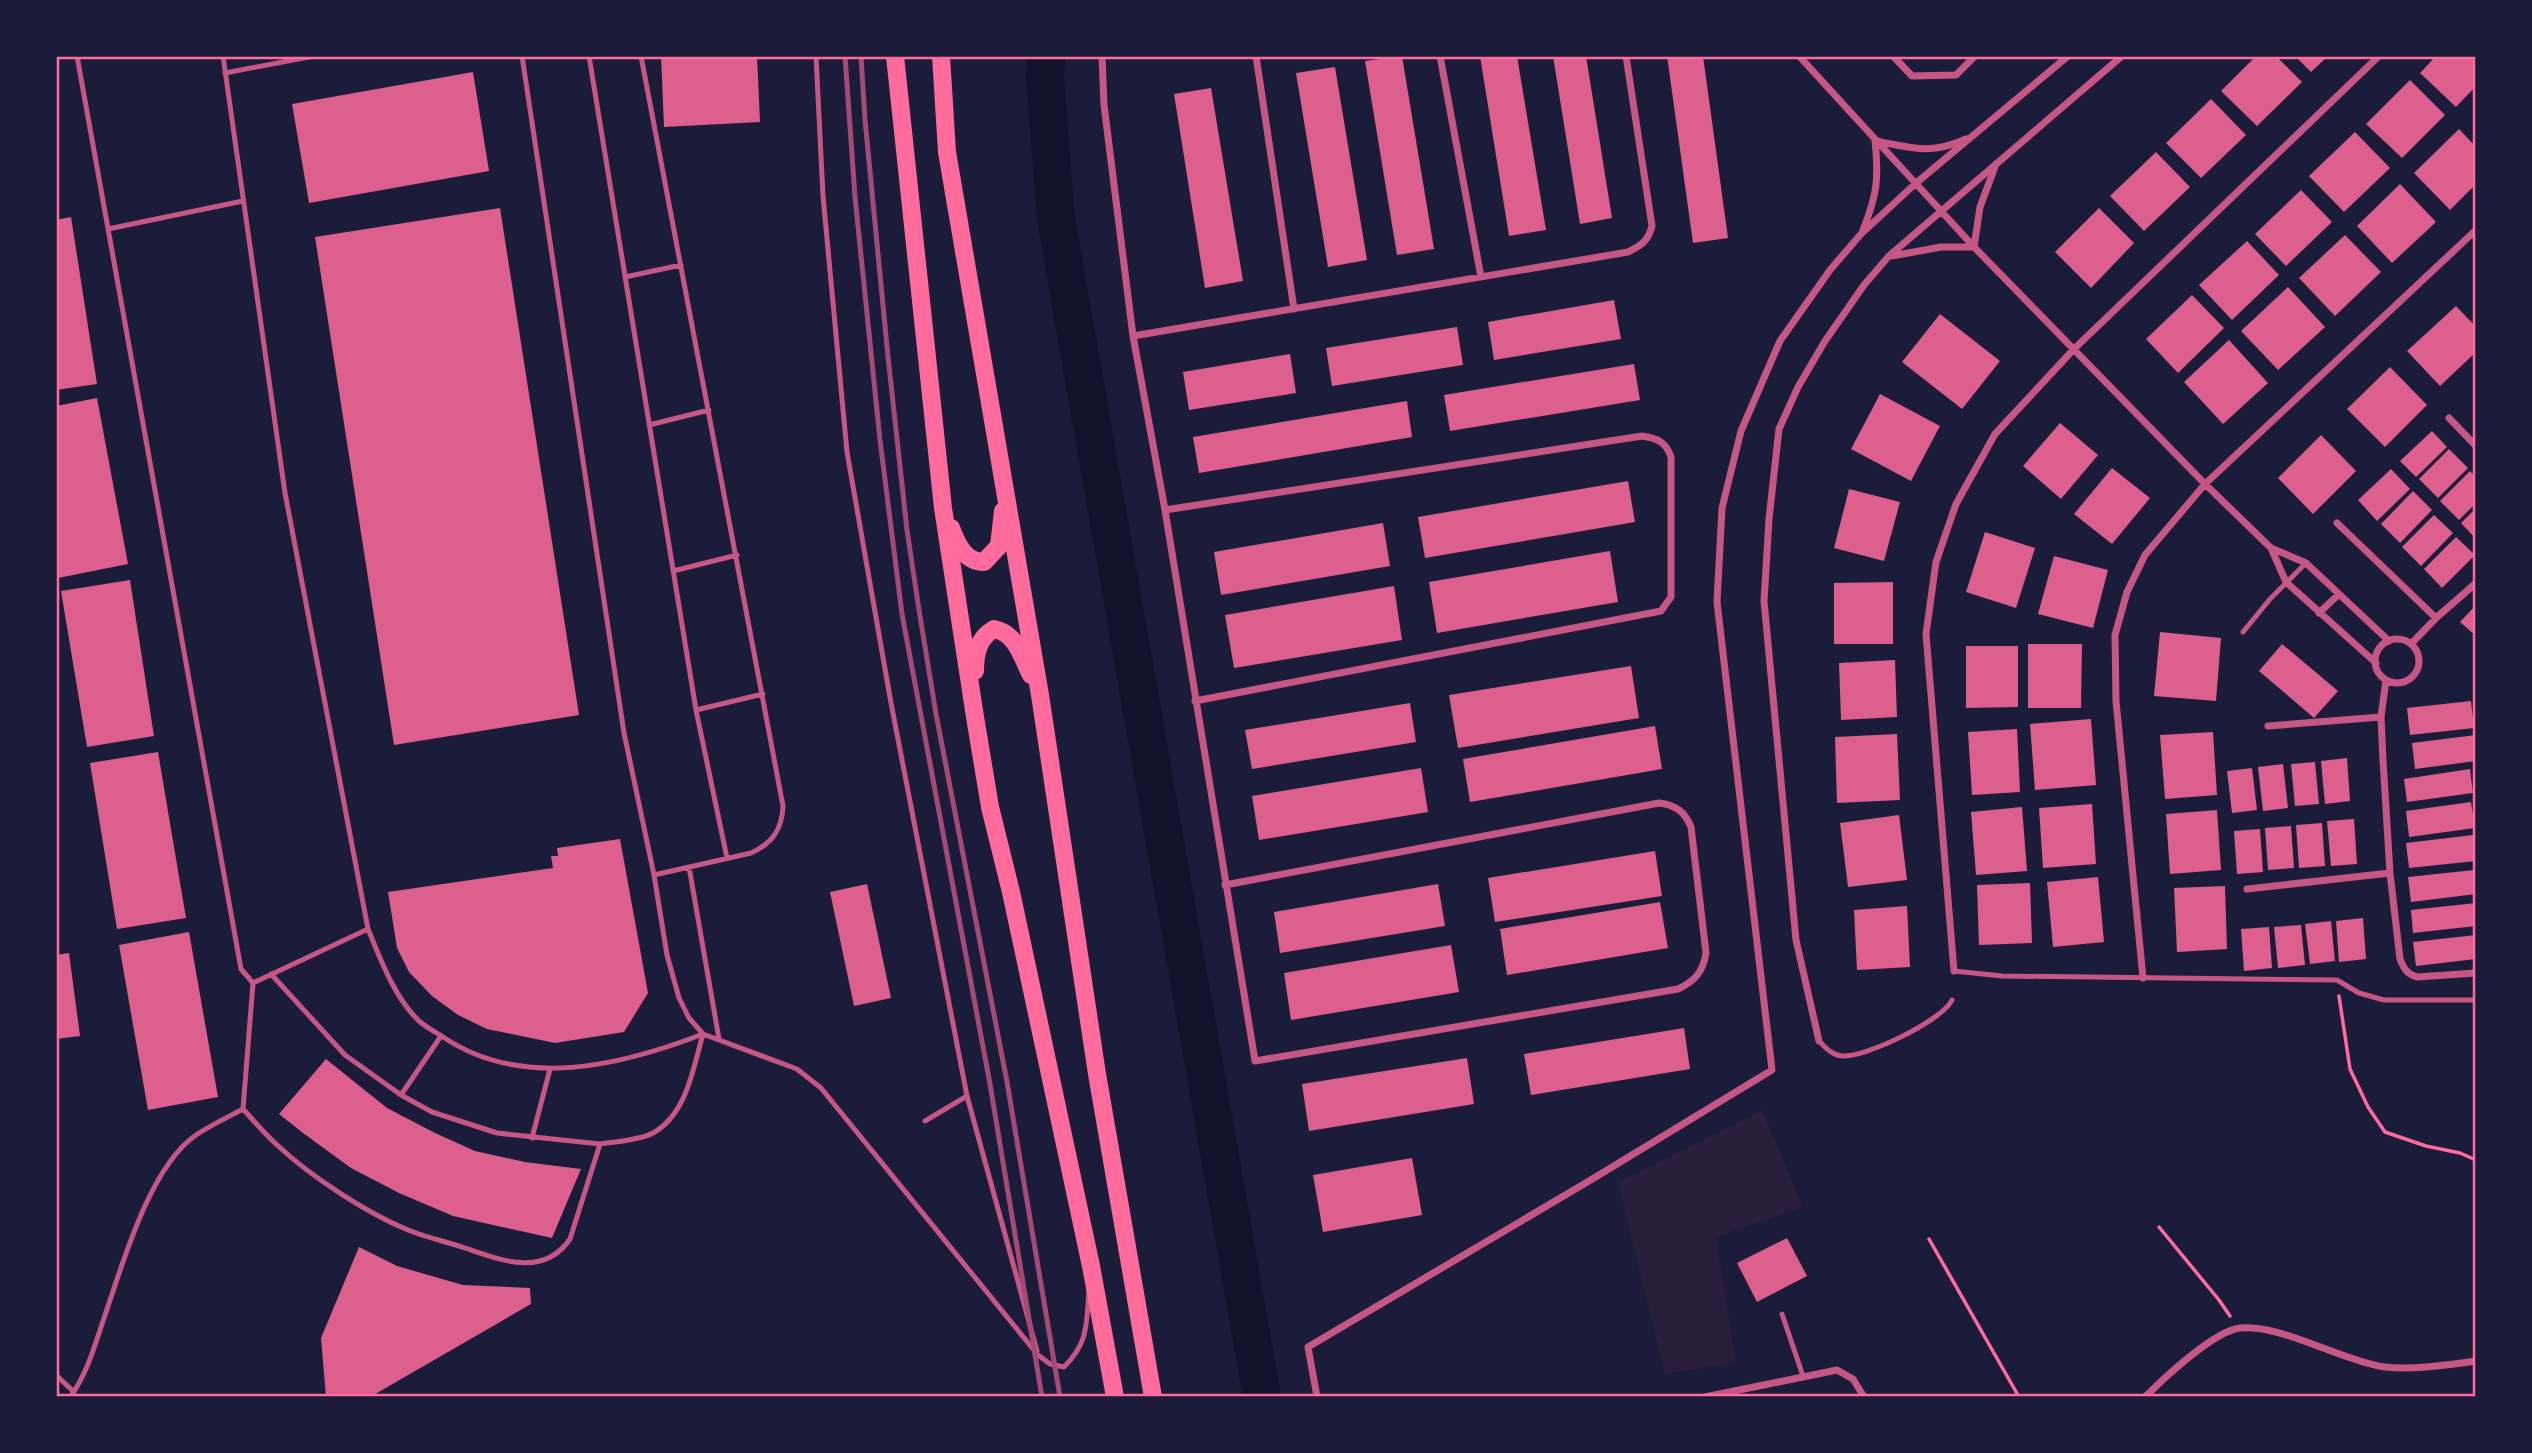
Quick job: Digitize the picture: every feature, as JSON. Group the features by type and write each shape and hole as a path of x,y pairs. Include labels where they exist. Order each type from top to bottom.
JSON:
{"main road":[{"path":"895,56 943,508 975,717 990,807 1011,892 1091,1266 1115,1397"},
{"path":"941,56 947,152 1040,695 1097,1073 1153,1397"},
{"path":"943,508 956,540 967,557 975,562 984,562 999,546 1004,480"},
{"path":"975,717 975,655 982,639 995,629 1008,634 1017,645 1040,695"}],"street":[{"path":"1102,56 1104,105 1133,336 1165,510 1225,885 1255,1061 1678,989 1697,977 1706,953 1692,827 1679,809 1659,803 1225,885"},
{"path":"1256,56 1294,309"},
{"path":"1440,56 1481,277"},
{"path":"1133,336 1628,252 1649,239 1651,226 1626,56"},
{"path":"1798,56 1974,247 2206,484 2271,548 2306,563 2389,641"},
{"path":"1894,56 1912,76 1956,75 1975,56"},
{"path":"1317,1397 1308,1347 1772,1070 1717,602 1722,508 1741,431 1780,341 1830,270 1861,234 1915,184 2068,56"},
{"path":"1819,1041 1796,940 1764,601 1769,519 1779,429 1798,387 1832,330 1864,285 1889,256 2122,56"},
{"path":"1954,971 1926,634 1936,562 1956,504 1994,434 2074,349 2379,56"},
{"path":"1875,141 1930,151 1951,146 1975,134"},
{"path":"1861,234 1875,201 1878,172 1875,141"},
{"path":"1974,247 1980,207 1997,163"},
{"path":"2143,978 2116,702 2115,635 2127,592 2145,555 2206,484 2476,230"},
{"path":"1889,256 1941,247 1974,247"},
{"path":"2449,418 2476,446"},
{"path":"1165,510 1642,436 1655,438 1667,446 1671,457 1671,597 1661,611 1195,701"},
{"path":"2337,523 2436,618"},
{"path":"2271,548 2286,582 2376,663 2381,676 2386,680 2402,682 2415,674 2419,658 2411,644 2397,639 2389,641 2379,650 2376,663"},
{"path":"2411,644 2476,583"},
{"path":"2319,613 2338,595"},
{"path":"2386,680 2381,717 2390,873 2400,960 2403,969 2409,975 2417,977 2476,973"},
{"path":"2267,726 2381,717"},
{"path":"2247,889 2390,873"},
{"path":"2145,1397 2195,1353 2218,1337 2238,1328 2272,1331 2384,1367 2476,1362"},
{"path":"1705,1397 1803,1376 1842,1371 1853,1379 1864,1397"}],"lane":[{"path":"77,56 241,969 253,983 243,1109 276,1144 313,1174 379,1216 416,1233 524,1265 534,1264 552,1255 564,1248 570,1239 600,1144"},
{"path":"223,56 285,493 368,929 388,978 417,1019 463,1050 513,1067 550,1069 629,1060 703,1034"},
{"path":"269,56 270,64"},
{"path":"225,73 314,56"},
{"path":"522,56 624,733 654,875 667,955 678,998 689,1018 703,1034 797,1069 821,1088 1038,1355 1050,1364 1065,1367 1076,1355 1085,1338 1091,1266"},
{"path":"589,56 696,710 727,858"},
{"path":"641,56 783,806 782,822 774,838 764,847 751,853 654,875"},
{"path":"816,56 823,196 847,452 891,703 967,1096 1038,1355"},
{"path":"108,229 243,201"},
{"path":"625,277 681,265"},
{"path":"649,425 709,410"},
{"path":"673,572 737,555"},
{"path":"2243,632 2306,563"},
{"path":"696,710 763,694"},
{"path":"689,867 719,1040"},
{"path":"253,983 368,929"},
{"path":"1954,971 2002,976 2337,980 2359,993 2385,1000 2476,1000"},
{"path":"271,974 345,1055 401,1095 432,1112 462,1122 497,1133 532,1138 600,1144 651,1135 671,1119 682,1101 703,1034"},
{"path":"1819,1041 1838,1056 1863,1053 1927,1023 1948,1007 1952,1000"},
{"path":"401,1095 441,1035"},
{"path":"532,1138 550,1069"},
{"path":"925,1121 967,1096"},
{"path":"56,1374 72,1394 89,1361 134,1233 154,1189 172,1160 195,1136 243,1109"},
{"path":"1782,1314 1803,1376"}],"path":[{"path":"2337,980 2350,1069 2368,1107 2385,1132 2476,1160"},
{"path":"2159,1227 2219,1300 2238,1328"},
{"path":"1929,1239 2019,1397"}],"shaded area":[{"path":"1762,1110 1803,1207 1716,1237 1736,1363 1665,1374 1618,1182"}],"building":[{"path":"661,56 757,56 760,122 664,127"},
{"path":"1402,56 1434,249 1397,255 1365,61"},
{"path":"1480,56 1517,56 1546,230 1509,236"},
{"path":"1553,56 1586,56 1612,218 1580,224"},
{"path":"1667,56 1703,56 1728,238 1693,243"},
{"path":"2256,56 2276,56 2302,82 2257,126 2221,91"},
{"path":"2295,56 2328,56 2311,72"},
{"path":"2436,56 2476,56 2476,86 2456,107 2420,73"},
{"path":"1335,67 1367,260 1328,267 1296,73"},
{"path":"473,72 489,171 309,203 292,104"},
{"path":"2410,80 2445,115 2402,158 2366,124"},
{"path":"1211,88 1243,281 1205,288 1174,94"},
{"path":"2211,99 2246,135 2201,178 2166,143"},
{"path":"2459,129 2476,147 2476,184 2450,210 2414,173"},
{"path":"2355,132 2390,168 2344,212 2309,176"},
{"path":"2156,152 2190,187 2144,231 2110,196"},
{"path":"2400,184 2436,222 2392,263 2357,226"},
{"path":"2301,190 2332,222 2286,266 2255,234"},
{"path":"500,208 579,715 394,745 315,237"},
{"path":"2099,208 2134,243 2091,288 2055,252"},
{"path":"71,217 97,384 56,390 56,220"},
{"path":"2345,235 2381,272 2335,316 2299,278"},
{"path":"2247,241 2279,275 2232,320 2199,285"},
{"path":"2288,287 2325,327 2278,370 2241,331"},
{"path":"2192,295 2224,328 2178,373 2146,339"},
{"path":"1614,300 1621,339 1494,360 1488,322"},
{"path":"2456,306 2476,327 2476,352 2440,386 2407,351"},
{"path":"1940,314 2000,361 1962,409 1902,362"},
{"path":"1457,327 1463,365 1332,386 1326,348"},
{"path":"2229,340 2268,383 2223,424 2184,382"},
{"path":"1290,354 1296,393 1189,410 1183,372"},
{"path":"1634,364 1640,400 1450,431 1444,395"},
{"path":"2390,367 2427,405 2385,447 2347,409"},
{"path":"1880,394 1940,426 1911,481 1851,449"},
{"path":"97,398 128,564 58,578 56,406"},
{"path":"1407,401 1412,437 1199,473 1193,437"},
{"path":"2060,423 2098,455 2061,499 2023,466"},
{"path":"2432,431 2447,447 2416,477 2400,461"},
{"path":"2321,435 2356,471 2313,514 2278,478"},
{"path":"2449,449 2468,468 2438,498 2419,479"},
{"path":"2112,468 2150,498 2112,544 2074,514"},
{"path":"2391,469 2410,489 2377,521 2358,500"},
{"path":"2470,471 2476,477 2476,503 2459,520 2440,501"},
{"path":"1628,481 1635,522 1425,558 1418,517"},
{"path":"1849,489 1900,502 1884,561 1834,548"},
{"path":"2413,491 2432,510 2400,543 2381,524"},
{"path":"2476,508 2476,539 2461,523"},
{"path":"2434,515 2453,533 2421,566 2402,547"},
{"path":"1383,523 1390,566 1221,595 1214,552"},
{"path":"1985,532 2035,548 2016,608 1966,592"},
{"path":"2456,537 2475,555 2442,588 2424,569"},
{"path":"1610,551 1618,602 1437,633 1429,582"},
{"path":"2054,556 2108,570 2093,628 2038,614"},
{"path":"130,580 154,736 87,747 61,591"},
{"path":"1893,582 1893,644 1834,644 1834,583"},
{"path":"1394,586 1402,640 1234,668 1225,615"},
{"path":"2476,605 2476,636 2460,622"},
{"path":"2160,632 2221,638 2216,701 2154,696"},
{"path":"2028,644 2082,644 2081,708 2028,708"},
{"path":"2282,644 2338,691 2314,718 2259,671"},
{"path":"1966,646 2018,646 2018,707 1966,708"},
{"path":"1895,660 1897,717 1841,720 1839,663"},
{"path":"1631,666 1639,718 1458,748 1449,695"},
{"path":"2471,701 2474,728 2410,735 2407,708"},
{"path":"1410,703 1416,742 1252,769 1245,730"},
{"path":"2091,719 2096,785 2035,790 2030,724"},
{"path":"1655,726 1662,769 1470,802 1463,759"},
{"path":"2017,729 2020,792 1972,795 1968,732"},
{"path":"2213,732 2217,795 2165,799 2160,735"},
{"path":"1897,734 1900,800 1837,803 1835,737"},
{"path":"2476,735 2476,761 2415,769 2412,743"},
{"path":"158,752 186,918 117,929 90,763"},
{"path":"2347,758 2350,801 2325,804 2321,761"},
{"path":"2315,762 2319,804 2295,806 2291,764"},
{"path":"2283,764 2288,808 2263,811 2258,767"},
{"path":"1421,768 1428,812 1259,840 1252,796"},
{"path":"2252,768 2257,810 2232,813 2227,771"},
{"path":"2470,769 2473,793 2407,802 2404,779"},
{"path":"2471,802 2475,828 2409,837 2406,811"},
{"path":"2092,804 2096,864 2043,868 2039,808"},
{"path":"2022,807 2027,871 1976,875 1971,812"},
{"path":"2217,810 2221,870 2170,874 2166,814"},
{"path":"1899,815 1907,880 1848,887 1840,823"},
{"path":"2354,819 2357,864 2331,866 2327,821"},
{"path":"2322,823 2325,866 2299,868 2296,825"},
{"path":"2291,826 2294,868 2268,870 2265,828"},
{"path":"2260,829 2263,872 2237,874 2234,831"},
{"path":"2473,835 2476,861 2409,868 2406,843"},
{"path":"620,839 648,993 624,1032 555,1043 487,1029 458,1015 432,996 409,972 397,948 388,892 553,868 551,856 558,856 557,848"},
{"path":"1655,851 1662,896 1495,922 1488,878"},
{"path":"2474,870 2476,894 2411,902 2408,877"},
{"path":"2098,877 2104,942 2053,947 2047,882"},
{"path":"2030,883 2032,943 1979,945 1977,885"},
{"path":"867,884 891,998 854,1006 830,892"},
{"path":"1438,884 1445,926 1280,953 1274,912"},
{"path":"2225,886 2227,949 2177,952 2174,888"},
{"path":"1660,902 1668,948 1507,975 1500,929"},
{"path":"2476,903 2476,926 2413,933 2411,910"},
{"path":"1907,906 1910,967 1857,970 1854,910"},
{"path":"2363,918 2366,959 2339,962 2336,921"},
{"path":"2331,921 2335,961 2310,964 2305,924"},
{"path":"2301,925 2305,965 2278,968 2274,927"},
{"path":"2269,927 2272,968 2244,971 2241,929"},
{"path":"189,932 218,1097 148,1110 119,945"},
{"path":"2476,935 2476,959 2416,966 2413,942"},
{"path":"1451,945 1459,992 1291,1020 1284,973"},
{"path":"69,953 80,1036 56,1039 56,955"},
{"path":"1684,1028 1690,1069 1531,1095 1524,1054"},
{"path":"1467,1058 1474,1104 1309,1131 1302,1084"},
{"path":"326,1059 387,1108 475,1151 525,1162 581,1169 552,1238 453,1216 399,1193 351,1168 279,1114"},
{"path":"1412,1158 1422,1215 1323,1232 1313,1175"},
{"path":"1787,1238 1807,1276 1757,1302 1737,1263"},
{"path":"359,1247 397,1266 463,1285 530,1288 531,1304 370,1397 326,1397 321,1338"}],"waterway":[{"path":"1046,56 1045,78 1056,219 1262,1397"}],"railway":[{"path":"845,56 855,197 880,440 902,614 990,1084 1042,1397"},
{"path":"861,56 865,120 907,530 936,714 1007,1082 1060,1397"}]}
